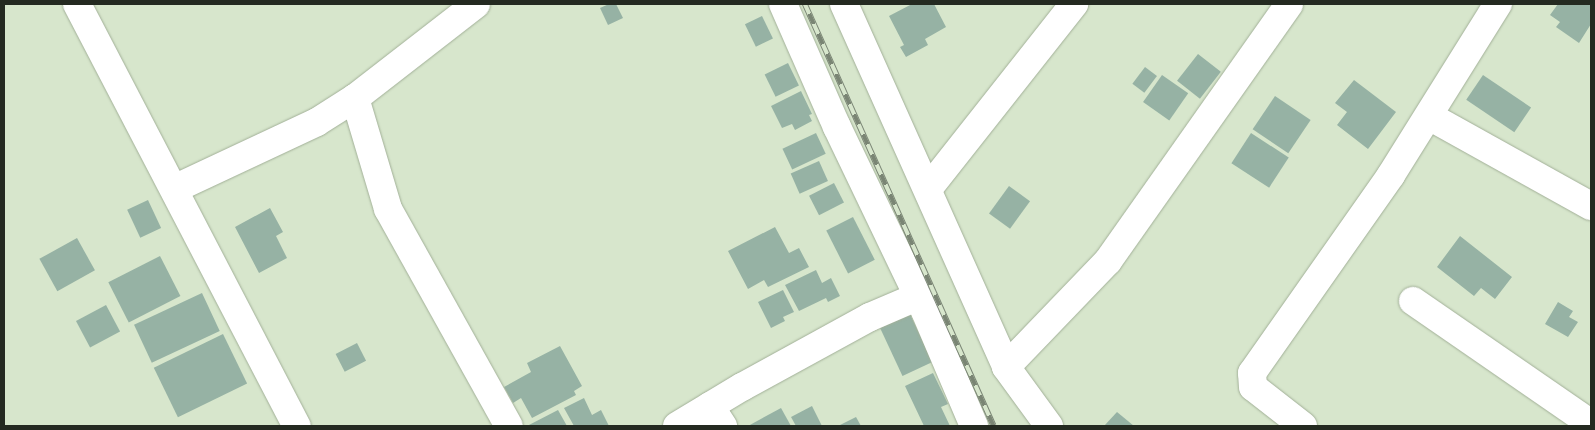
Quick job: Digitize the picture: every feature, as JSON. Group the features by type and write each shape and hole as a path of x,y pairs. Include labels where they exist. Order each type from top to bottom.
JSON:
{"street":[{"path":"77,4 297,426"},
{"path":"174,189 317,122 355,98 476,4"},
{"path":"783,4 837,127 917,296 974,426"},
{"path":"844,4 1006,367 1049,426"},
{"path":"928,189 1074,4"},
{"path":"1006,367 1108,261 1289,4"},
{"path":"1303,426 1253,387 1252,373 1380,191 1498,4"},
{"path":"355,98 388,209 509,426"},
{"path":"1429,116 1591,206"},
{"path":"677,426 717,416 870,317 917,296"},
{"path":"1413,300 1591,424"}],"building":[{"path":"609,4 616,4 623,18 608,25 600,8"},
{"path":"912,4 934,4 946,27 925,39 928,45 906,57 900,47 904,45 889,16"},
{"path":"1558,4 1591,4 1591,24 1579,43 1556,27 1560,22 1550,15"},
{"path":"762,16 773,38 756,47 745,24"},
{"path":"1198,54 1221,72 1200,99 1177,81"},
{"path":"788,63 799,85 776,97 765,74"},
{"path":"1145,67 1157,76 1144,93 1132,84"},
{"path":"1162,75 1188,93 1169,120 1143,102"},
{"path":"1483,75 1531,107 1514,132 1466,100"},
{"path":"1354,80 1396,112 1368,149 1337,125 1347,112 1335,103"},
{"path":"801,91 812,114 809,115 812,121 795,130 792,124 782,128 771,106"},
{"path":"1275,96 1311,120 1288,153 1253,129"},
{"path":"816,133 826,154 792,169 782,149"},
{"path":"1251,133 1289,158 1269,188 1231,163"},
{"path":"819,161 828,181 800,194 791,174"},
{"path":"834,183 844,203 819,215 809,196"},
{"path":"1009,186 1030,201 1010,229 989,214"},
{"path":"148,200 161,228 140,238 127,210"},
{"path":"270,208 283,232 276,236 287,258 259,273 235,227"},
{"path":"853,217 875,260 848,273 826,231"},
{"path":"775,227 789,253 799,248 809,267 768,287 764,280 748,289 728,251"},
{"path":"1460,236 1512,277 1495,299 1481,288 1474,296 1437,267"},
{"path":"77,238 95,270 57,291 39,259"},
{"path":"160,256 180,296 129,322 108,282"},
{"path":"816,270 822,283 831,278 840,296 828,302 826,298 799,311 785,285"},
{"path":"783,290 794,312 783,317 785,321 771,328 758,302"},
{"path":"202,293 220,331 152,363 134,325"},
{"path":"1558,302 1573,311 1569,317 1578,322 1568,337 1545,324"},
{"path":"106,305 120,331 90,347 76,321"},
{"path":"910,314 932,362 902,376 880,328"},
{"path":"223,334 247,383 178,417 154,368"},
{"path":"357,343 366,361 345,372 336,354"},
{"path":"560,346 582,386 574,391 576,395 532,418 521,398 513,403 504,387 531,372 527,363"},
{"path":"933,373 948,404 941,407 950,426 924,426 905,386"},
{"path":"584,398 592,415 601,410 609,426 574,426 564,408"},
{"path":"812,406 822,426 796,426 791,417"},
{"path":"781,408 791,426 748,426"},
{"path":"558,410 567,426 527,426"},
{"path":"1117,412 1134,426 1104,426"},
{"path":"856,417 861,426 838,426"}],"railway":[{"path":"805,4 994,426"}]}
